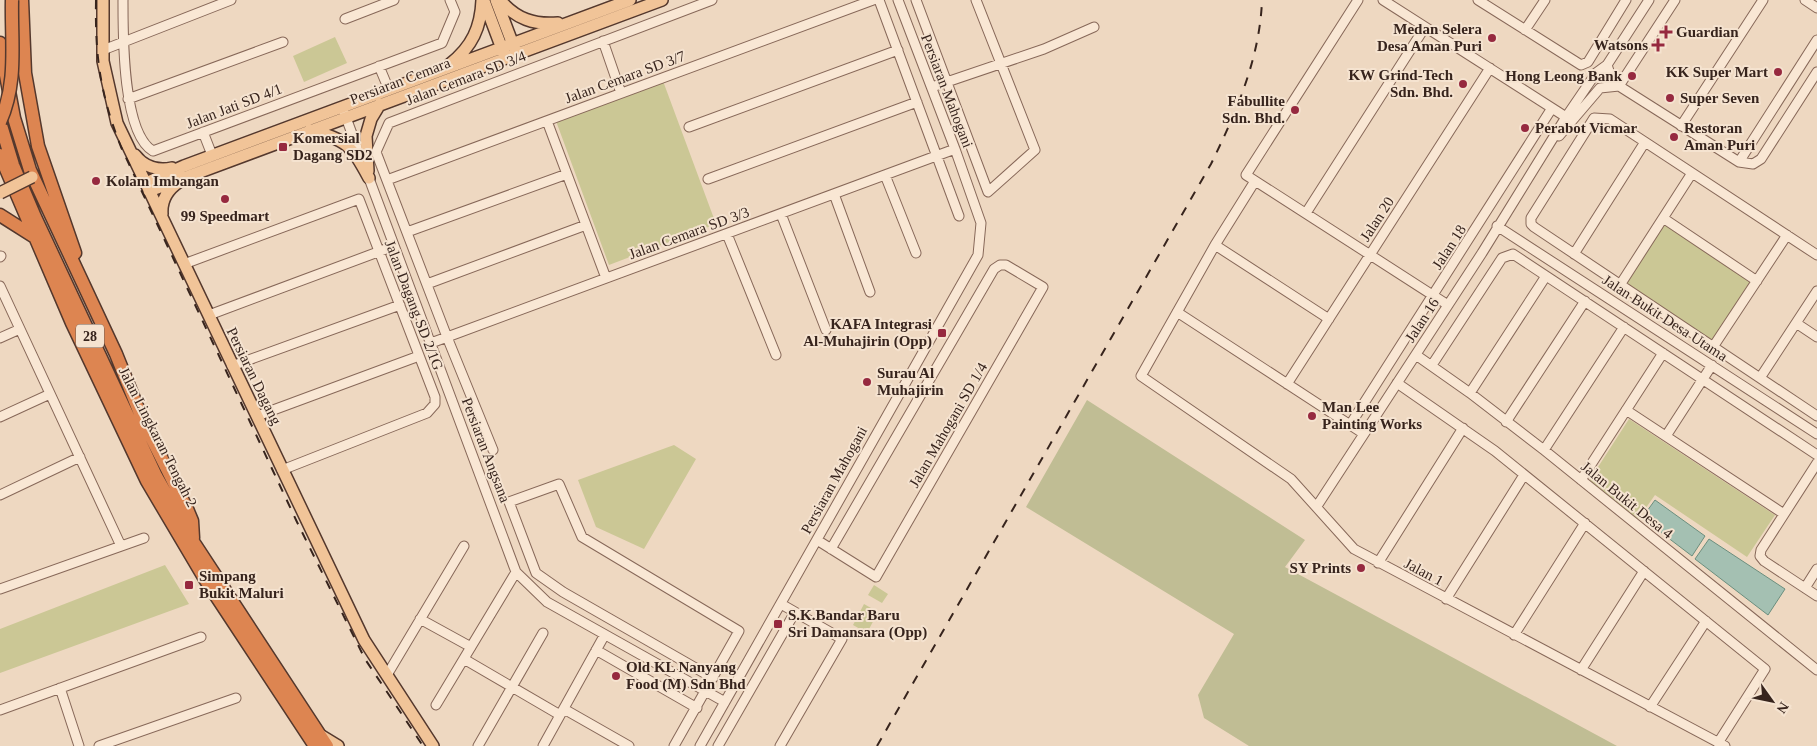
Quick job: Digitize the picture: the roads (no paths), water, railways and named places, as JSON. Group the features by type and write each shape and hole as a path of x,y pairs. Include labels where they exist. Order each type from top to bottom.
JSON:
{"highway":[{"path":"0,122 7,107 13,82 12,0"},
{"path":"22,0 25,73 38,146 92,303"},
{"path":"0,43 14,118 31,173 116,354 143,421 187,509 192,521 194,543"},
{"name":"Jalan Lingkaran Tengah 2","path":"0,122 13,165 51,252 156,476 194,543 315,742"},
{"name":"Jalan Lingkaran Tengah 2","path":"1,161 72,323 164,511 205,579 315,742 327,746"},
{"path":"0,215 33,236"}],"main road":[{"name":"Persiaran Dagang","path":"103,0 103,61 117,123 364,640 434,746"},
{"path":"483,0 509,51"},
{"path":"442,70 461,56 475,35 480,21 483,0"},
{"path":"498,0 509,51"},
{"path":"498,0 517,16 531,22 541,24 572,22"},
{"name":"Persiaran Cemara","path":"185,171 212,156 344,112 380,104 509,51 572,22 630,0"},
{"name":"Persiaran Cemara","path":"148,187 185,171 310,130 389,90 442,70 509,51 662,0"},
{"path":"369,178 366,136 371,120 380,104"},
{"path":"310,130 329,135 349,146 369,178"},
{"path":"130,148 138,159 155,168 185,171"},
{"path":"162,217 161,204 166,194 185,171"},
{"path":"0,184 31,173"},
{"path":"0,193 31,173"},
{"path":"315,742 338,746"}],"street":[{"name":"Jalan Jati SD 4/1","path":"123,0 122,43 128,99 148,148 153,151 442,43 455,12 450,0"},
{"path":"103,50 230,0"},
{"path":"345,19 394,0"},
{"name":"Jalan Cemara SD 3/4","path":"493,450 443,338 427,284 376,152 389,123 712,0"},
{"name":"Jalan Cemara SD 3/7","path":"387,180 873,0"},
{"path":"879,0 960,216"},
{"name":"Persiaran Mahogani","path":"700,746 978,255 981,223 951,151 932,87 898,0"},
{"path":"916,0 988,192 1035,150 976,0"},
{"path":"1358,0 1246,175 1448,304"},
{"path":"1383,0 1566,117"},
{"path":"1478,0 1492,4 1525,30 1581,65 1588,62 1626,0"},
{"path":"1525,30 1545,0"},
{"name":"Jalan 16","path":"1317,506 1416,355 1549,147 1566,117 1596,73 1607,65 1650,0"},
{"path":"1619,86 1675,0"},
{"path":"1681,126 1763,0"},
{"path":"1805,0 1817,8"},
{"path":"932,87 1044,49 1094,27"},
{"path":"1306,213 1425,27"},
{"path":"1739,162 1817,40"},
{"path":"602,41 621,93"},
{"path":"128,99 283,42"},
{"path":"688,127 898,50"},
{"path":"1607,65 1612,80 1619,86 1739,162 1753,164 1762,159 1817,72"},
{"path":"379,66 389,90"},
{"name":"Jalan 20","path":"1287,384 1490,68"},
{"name":"Jalan 16","path":"1549,147 1600,88 1619,86"},
{"path":"708,180 917,102"},
{"name":"Jalan 18","path":"1350,425 1434,296 1552,108"},
{"name":"Persiaran Angsana","path":"344,112 516,572 547,602 604,636 725,702"},
{"path":"1817,255 1610,119 1594,118 1531,218 1530,224 1817,416"},
{"path":"546,121 606,278"},
{"path":"202,132 212,156"},
{"path":"1574,254 1646,142"},
{"name":"Jalan Cemara SD 3/3","path":"431,343 951,151"},
{"path":"1620,285 1692,173"},
{"path":"407,232 567,174"},
{"path":"885,175 916,253"},
{"path":"1255,180 1177,312 1364,434"},
{"path":"834,194 870,292"},
{"name":"Jalan Dagang SD 2/1G","path":"184,264 359,199 436,397 435,404 430,412 282,470"},
{"path":"781,214 826,330"},
{"path":"1662,218 1757,281"},
{"path":"427,284 586,225"},
{"name":"Jalan Bukit Desa Utama","path":"1497,226 1817,434"},
{"path":"727,234 776,355"},
{"path":"1713,347 1787,235"},
{"path":"1215,245 1329,319"},
{"path":"209,315 394,246"},
{"name":"Jalan Bukit Desa Utama","path":"1432,366 1502,258 1507,255 1518,257 1817,455"},
{"name":"Jalan Mahogani SD 1/4","path":"1000,265 1006,265 1043,287 876,577 831,549 994,269 1000,265"},
{"path":"1470,393 1546,276"},
{"path":"0,286 121,546"},
{"path":"1760,378 1817,291"},
{"path":"1506,422 1585,302"},
{"path":"232,366 400,305"},
{"name":"Jalan 1","path":"1177,312 1141,376 1291,479 1317,506 1347,543 1378,563 1722,744"},
{"path":"1796,323 1817,337"},
{"path":"1544,450 1624,327"},
{"path":"0,338 20,329"},
{"path":"1581,480 1662,353"},
{"name":"Jalan Bukit Desa 4","path":"1416,355 1470,393 1544,450 1817,670"},
{"path":"257,416 420,356"},
{"path":"1666,436 1712,365"},
{"path":"1397,383 1463,428 1524,475 1765,669 1722,744"},
{"path":"0,417 50,394"},
{"path":"1626,410 1784,514"},
{"path":"1378,563 1463,428"},
{"path":"0,495 80,457"},
{"path":"1817,463 1761,550 1760,556 1764,561 1817,596"},
{"path":"1446,599 1524,475"},
{"path":"674,746 697,708 739,631 582,537 559,484 509,502 536,573 563,592 713,678"},
{"path":"1514,635 1585,523"},
{"path":"0,589 144,538"},
{"path":"817,540 831,549"},
{"path":"387,675 464,546"},
{"path":"1805,588 1817,569"},
{"path":"1581,670 1644,571"},
{"path":"436,705 516,572"},
{"path":"780,746 842,639 781,604"},
{"path":"718,746 795,612"},
{"path":"420,619 471,647"},
{"path":"1650,707 1706,621"},
{"path":"478,746 543,633"},
{"path":"543,746 604,636"},
{"path":"0,710 201,637"},
{"path":"596,650 697,708"},
{"path":"464,659 629,746"},
{"path":"60,688 79,746"},
{"path":"98,746 236,698"},
{"path":"608,746 613,737"}],"railway":[{"path":"96,0 100,75 108,110 121,147 297,522 365,659 423,746"},
{"path":"877,746 1211,164 1238,105 1252,64 1257,43 1262,0"}],"place":[{"name":"Guardian","path":"1666,32"},
{"name":"Medan Selera Desa Aman Puri","path":"1492,38"},
{"name":"Watsons","path":"1658,45"},
{"name":"KK Super Mart","path":"1778,72"},
{"name":"Hong Leong Bank","path":"1632,76"},
{"name":"KW Grind-Tech Sdn. Bhd.","path":"1463,84"},
{"name":"Super Seven","path":"1670,98"},
{"name":"Fabullite Sdn. Bhd.","path":"1295,110"},
{"name":"Perabot Vicmar","path":"1525,128"},
{"name":"Restoran Aman Puri","path":"1674,137"},
{"name":"Komersial Dagang SD2","path":"283,147"},
{"name":"Kolam Imbangan","path":"96,181"},
{"name":"99 Speedmart","path":"225,199"},
{"name":"KAFA Integrasi Al-Muhajirin (Opp)","path":"942,333"},
{"name":"Surau Al Muhajirin","path":"867,382"},
{"name":"Man Lee Painting Works","path":"1312,416"},
{"name":"SY Prints","path":"1361,568"},
{"name":"Simpang Bukit Maluri","path":"189,585"},
{"name":"S.K.Bandar Baru Sri Damansara (Opp)","path":"778,624"},
{"name":"Old KL Nanyang Food (M) Sdn Bhd","path":"616,676"}]}
